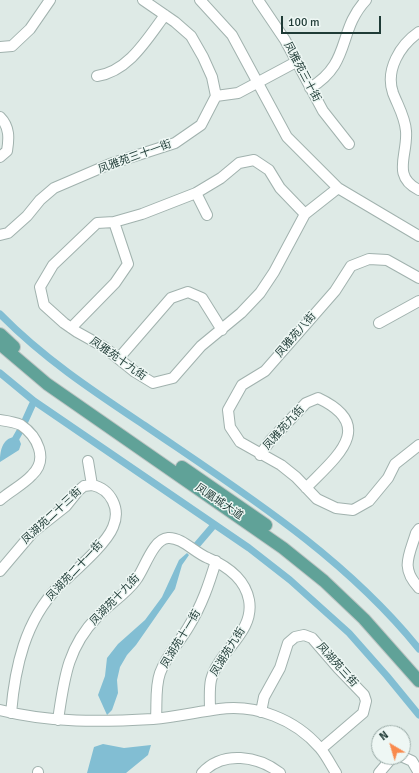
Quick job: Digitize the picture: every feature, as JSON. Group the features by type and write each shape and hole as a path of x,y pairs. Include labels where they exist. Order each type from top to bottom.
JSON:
{"main road":[{"name":"凤凰城大道","path":"0,334 35,366 247,511 311,560 372,616 419,669"},
{"name":"凤凰城大道","path":"0,344 47,384 283,548 324,581 364,619 419,681"}],"street":[{"path":"0,48 12,46 30,29 50,0"},
{"path":"143,0 166,15 191,36 203,56 212,77 216,96 238,93 296,62"},
{"path":"200,0 232,35 287,137 338,188 419,236"},
{"name":"凤雅苑三十街","path":"258,0 275,24 322,111 348,144"},
{"path":"310,88 325,78 337,64 351,21 366,0"},
{"path":"97,76 107,74 133,57 166,15"},
{"path":"419,32 410,39 398,54 393,67 391,82 406,130 406,144 402,166 403,176 408,184 419,190"},
{"name":"凤雅苑三十一街","path":"0,235 8,233 40,200 54,188 110,164 175,143 201,125 216,96"},
{"path":"0,117 9,135 7,151 0,157"},
{"name":"凤雅苑十九街","path":"254,160 269,170 280,188 304,214 274,272 260,293 241,314 201,346 173,378 153,383 135,372 104,347 71,328 44,305 40,287 53,265 97,223 114,222 142,214 196,193 221,178 239,163 254,160"},
{"path":"304,214 338,188"},
{"path":"196,193 207,215"},
{"path":"71,328 115,283 128,264 114,222"},
{"name":"凤雅苑八街","path":"260,455 240,442 230,427 228,410 242,385 265,371 335,292 351,266 369,259 386,260 419,278"},
{"path":"119,358 171,298 188,292 202,298 222,330"},
{"path":"380,323 419,301"},
{"name":"凤雅苑九街","path":"306,488 344,448 348,432 345,418 332,405 318,398 306,403 270,441 260,455 281,465 317,499 336,508 353,510 369,501 388,478 395,464 419,445"},
{"path":"0,420 20,424 31,433 40,450 38,467 33,475 0,500"},
{"name":"凤湖苑二十三街","path":"0,571 34,532 66,506 84,486 92,485 88,461"},
{"name":"凤湖苑二十一街","path":"11,713 18,662 22,647 37,615 45,601 84,562 113,528 116,518 115,507 111,497 100,486 92,485"},
{"path":"419,529 416,533 406,566 410,579 419,588"},
{"name":"凤湖苑十九街","path":"58,720 64,676 76,646 95,619 135,582 147,563 155,546 160,540 168,538 176,539 198,554 216,561"},
{"name":"凤湖苑九街","path":"210,710 211,680 219,664 246,623 249,612 249,601 246,590 240,580 232,572 216,561"},
{"name":"凤湖苑十一街","path":"156,718 157,689 160,674 173,647 188,628 204,598 216,561"},
{"name":"凤湖苑三街","path":"261,712 264,697 280,668 288,643 295,637 304,635 312,638 338,668 360,690 366,701 363,713 321,749"},
{"path":"0,710 58,720 103,722 156,718 210,710 236,708 261,712 294,726 321,749 336,773"},
{"path":"202,773 216,764 228,759 242,758 255,760 268,765 280,773"},
{"path":"411,761 419,773"},
{"path":"379,773 386,765"}],"water":[{"path":"14,437 19,439 21,444 19,450 0,462 2,446 7,440"},
{"path":"187,553 189,555 182,565 175,589 120,667 117,680 118,693 112,710 107,715 98,695 105,676 107,658 118,644 145,620 162,597 179,560"},
{"path":"103,744 124,748 151,745 148,755 126,773 87,773 94,747"}],"waterway":[{"path":"0,314 33,345 69,373 106,400 218,475 290,527 324,554 358,584 389,615 419,649"},
{"path":"0,373 34,401 249,548 290,580 349,633 419,715"},
{"path":"25,421 34,401"},
{"path":"16,438 20,431"},
{"path":"196,546 214,525"}]}
